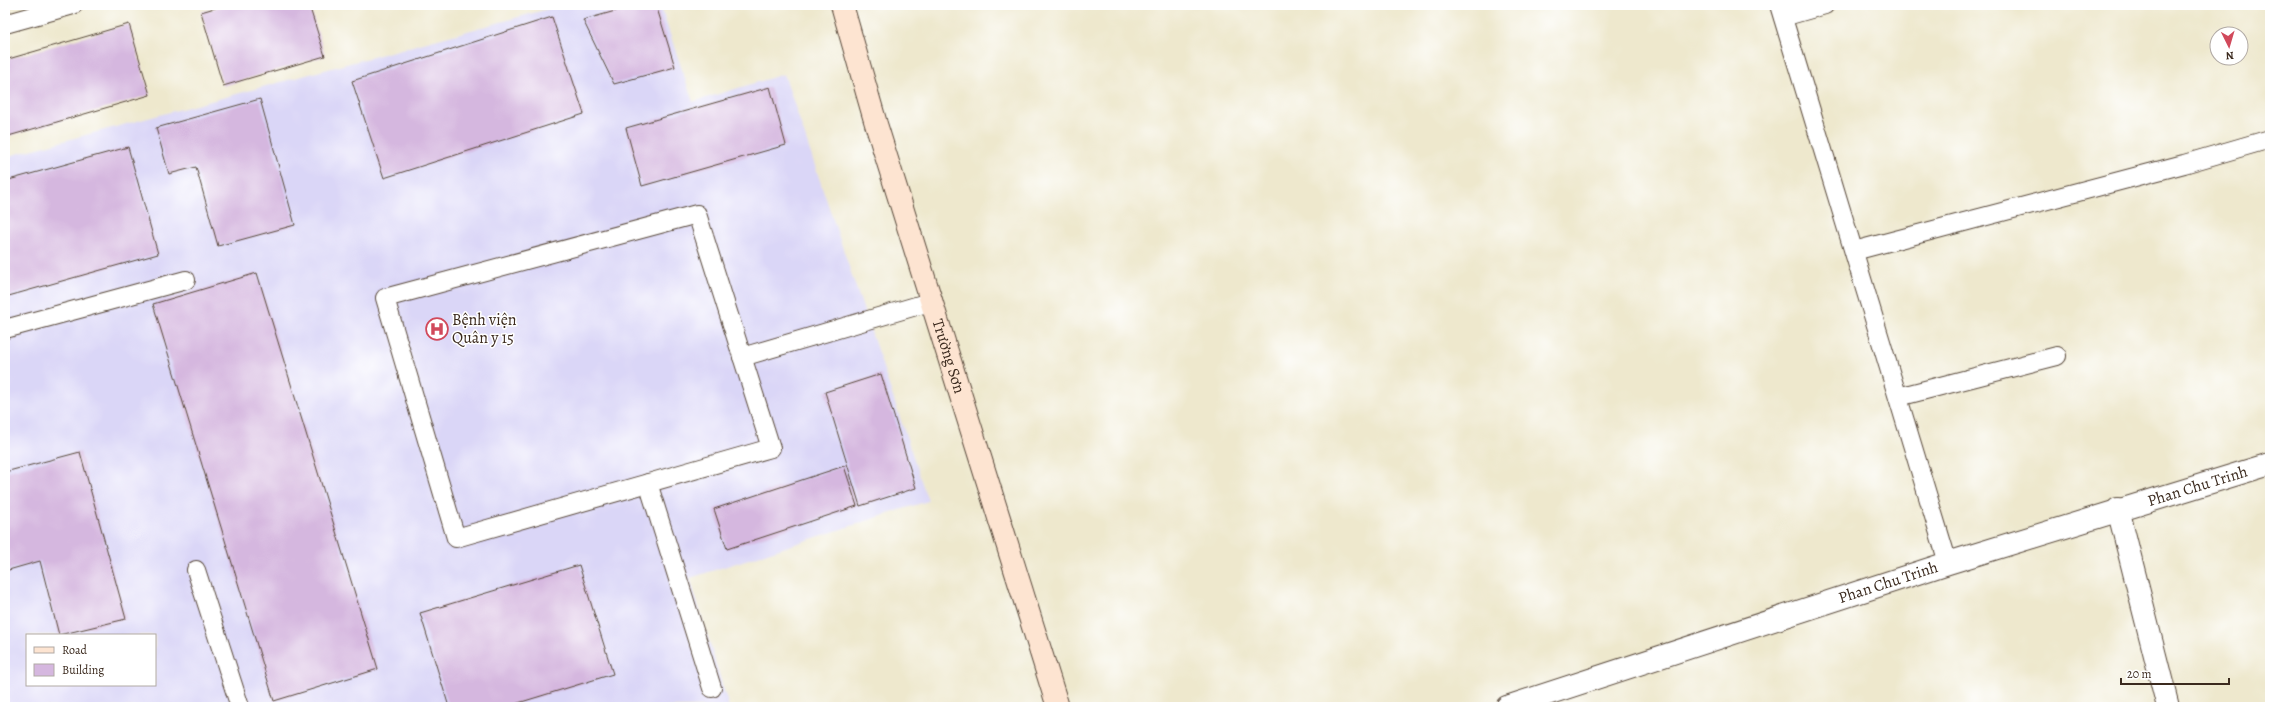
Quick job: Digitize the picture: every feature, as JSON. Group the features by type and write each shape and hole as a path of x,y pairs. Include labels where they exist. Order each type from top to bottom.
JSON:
{"street":[{"name":"Trường Sơn","path":"842,5 876,124 933,301 1058,707"},
{"name":"Phan Chu Trinh","path":"1507,707 1537,703 1948,563 2118,509 2270,464"},
{"path":"2118,509 2168,707"}],"lane":[{"path":"5,24 72,5"},
{"path":"1825,5 1781,11 1948,563"},
{"path":"1854,251 2176,166 2270,139"},
{"path":"697,214 742,357 771,448 456,538 385,298 697,214"},
{"path":"5,329 186,280"},
{"path":"742,357 933,301"},
{"path":"1898,397 2057,356"},
{"path":"648,483 712,688"},
{"path":"196,570 240,707"}],"shaded area":[{"name":"Bệnh viện Quân y 15","path":"563,5 660,5 693,102 784,74 928,501 690,578 729,707 5,707 5,157"}],"building":[{"path":"225,5 309,5 325,56 223,86 201,12"},
{"path":"637,5 656,5 675,67 614,84 583,20"},
{"path":"552,17 584,114 384,178 352,81"},
{"path":"129,24 150,95 5,137 5,60"},
{"path":"770,87 786,145 642,186 626,128"},
{"path":"260,99 295,225 218,246 196,167 169,174 156,128"},
{"path":"128,147 158,254 5,297 5,181"},
{"path":"257,273 378,669 274,701 153,304"},
{"path":"881,374 916,488 860,506 825,392"},
{"path":"80,452 126,619 59,634 40,561 5,571 5,472"},
{"path":"844,466 857,506 727,549 714,509"},
{"path":"579,565 613,674 505,707 449,707 420,613"}],"place":[{"name":"Bệnh viện Quân y 15","path":"437,329"}]}
